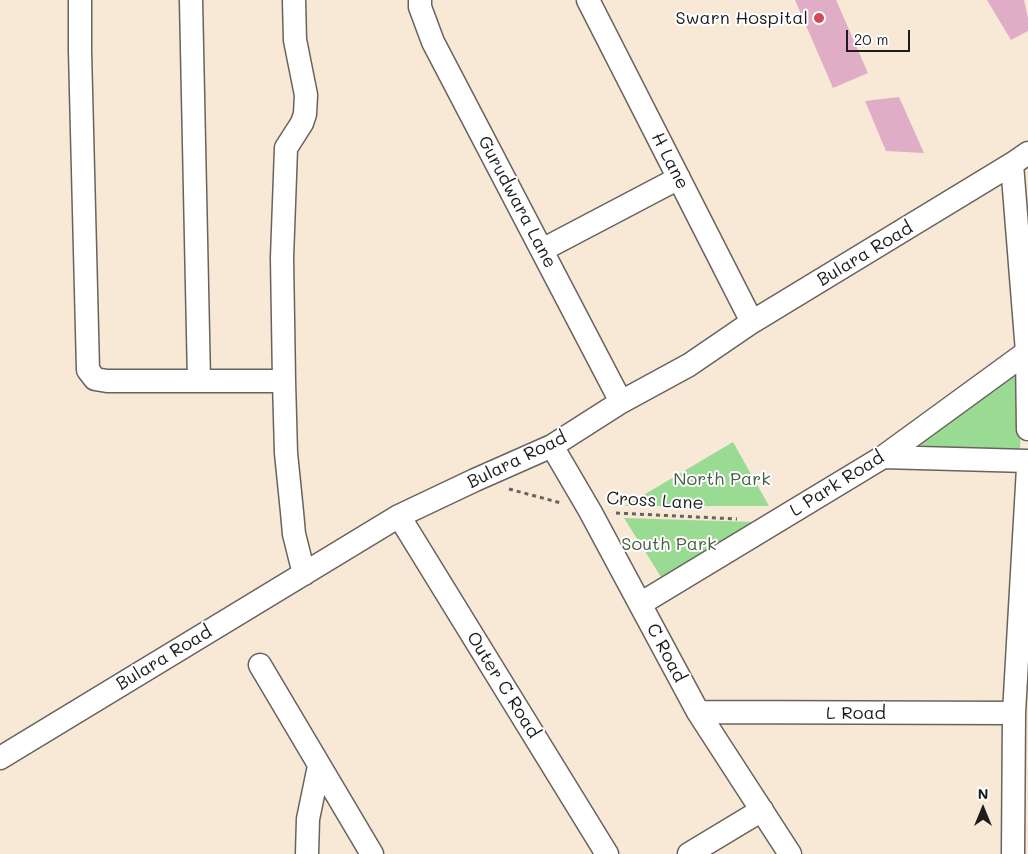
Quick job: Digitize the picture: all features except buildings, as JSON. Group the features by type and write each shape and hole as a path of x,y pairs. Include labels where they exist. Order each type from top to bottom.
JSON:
{"street":[{"path":"80,0 88,370 95,379 107,381 284,381"},
{"path":"191,0 199,381"},
{"path":"294,0 295,40 306,95 305,114 302,123 286,148 282,258 284,381 288,473 294,534 304,574"},
{"name":"Gurudwara Lane","path":"420,0 420,7 433,42 621,402"},
{"name":"H Lane","path":"588,0 752,322"},
{"path":"1020,159 1028,429"},
{"name":"Bulara Road","path":"0,758 399,516 552,446 621,402 689,364 752,322 1020,159"},
{"path":"542,250 679,178"},
{"name":"L Park Road","path":"640,604 883,456 1027,352"},
{"name":"C Road","path":"552,446 590,511 698,712 790,854"},
{"path":"883,456 1028,461"},
{"path":"1013,854 1014,713 1028,468"},
{"name":"Outer C Road","path":"399,516 608,854"},
{"path":"260,665 372,854"},
{"name":"L Road","path":"698,712 1014,713"},
{"path":"307,854 308,819 319,766"},
{"path":"689,854 762,810"}],"path":[{"name":"Cross Lane","path":"475,480 590,511 738,518"}],"green space":[{"path":"1024,369 1020,449 904,449"},
{"name":"North Park","path":"733,442 769,506 625,506"},
{"name":"South Park","path":"624,518 754,522 661,577"}],"place":[{"name":"Swarn Hospital","path":"819,18"}]}
